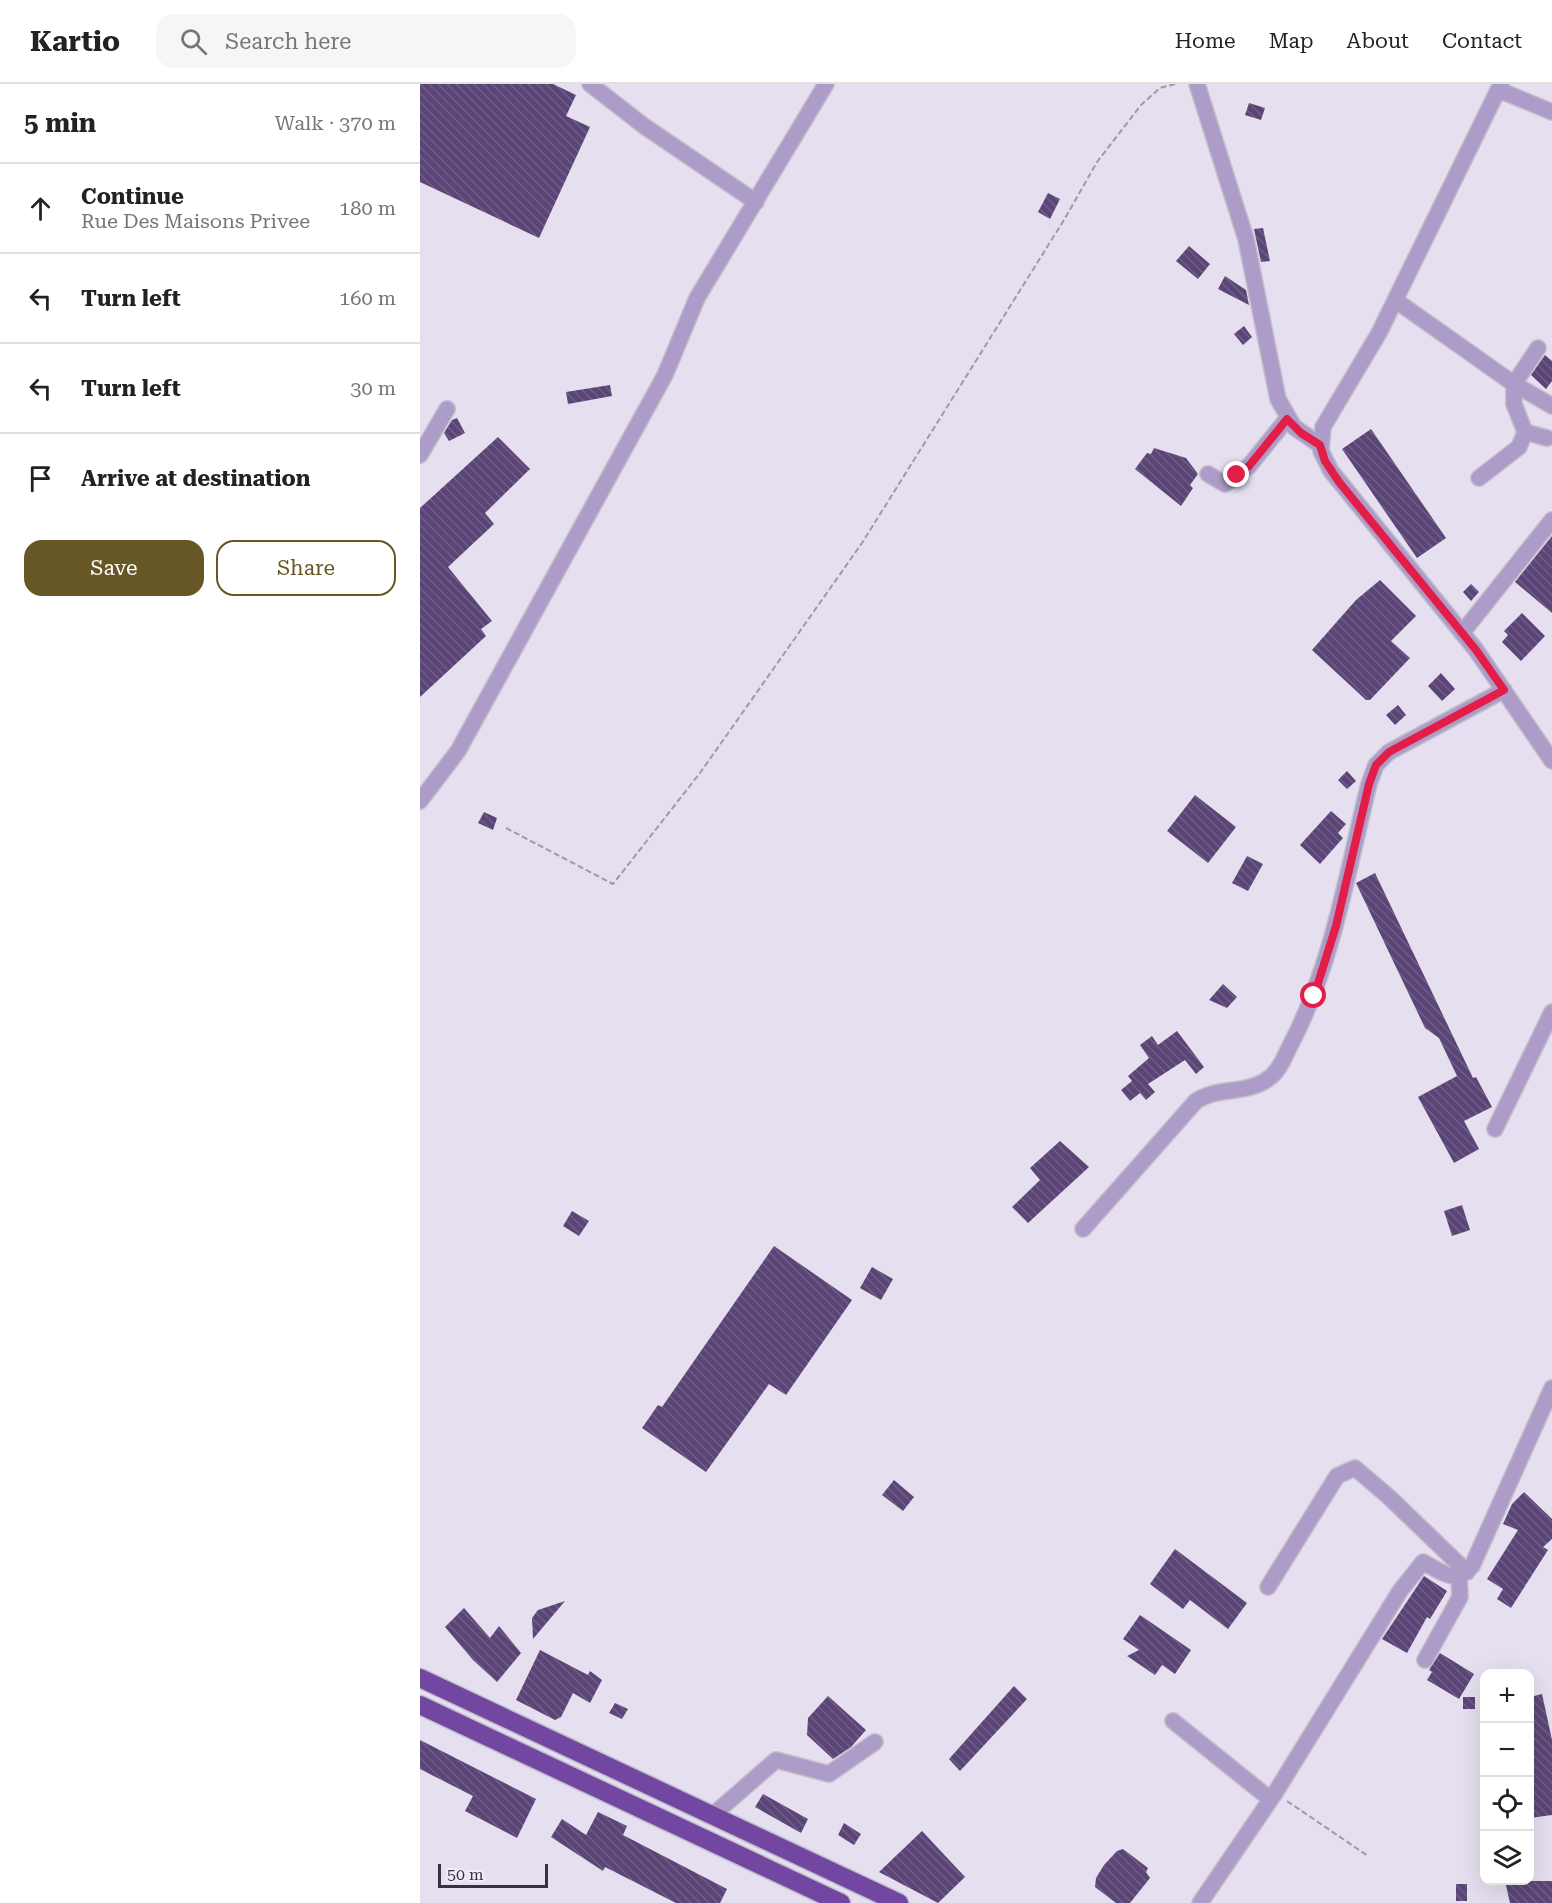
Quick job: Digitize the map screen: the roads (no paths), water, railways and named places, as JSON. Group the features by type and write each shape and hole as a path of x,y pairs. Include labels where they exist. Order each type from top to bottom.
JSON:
{"highway":[{"path":"420,1678 714,1814 899,1903"},
{"path":"420,1705 841,1903"}],"street":[{"path":"590,84 644,126 756,202"},
{"path":"420,801 463,740 665,375 698,297 826,84"},
{"path":"1197,84 1241,219 1274,388 1287,419 1301,433 1320,445"},
{"path":"1552,112 1500,87 1367,354 1323,427 1320,445 1325,461 1339,482 1462,633 1552,761"},
{"path":"1395,300 1514,384 1552,406"},
{"path":"1479,478 1519,447 1525,432 1514,404 1514,384 1538,348"},
{"path":"420,455 447,409"},
{"path":"1208,474 1225,484 1249,466 1287,419"},
{"path":"1525,432 1547,438"},
{"path":"1462,633 1552,520"},
{"path":"1083,1229 1196,1101 1211,1093 1254,1086 1276,1072 1305,1017 1317,987 1336,926 1369,784 1376,765 1389,752 1504,690"},
{"path":"1495,1129 1552,1012"},
{"path":"1425,1660 1460,1597 1463,1574 1552,1388"},
{"path":"1268,1587 1336,1476 1355,1468 1389,1497 1463,1574"},
{"path":"1200,1903 1273,1796 1381,1622 1423,1562 1448,1577 1463,1574"},
{"path":"1173,1721 1273,1796"},
{"path":"714,1814 776,1760 829,1774 875,1742"}]}
